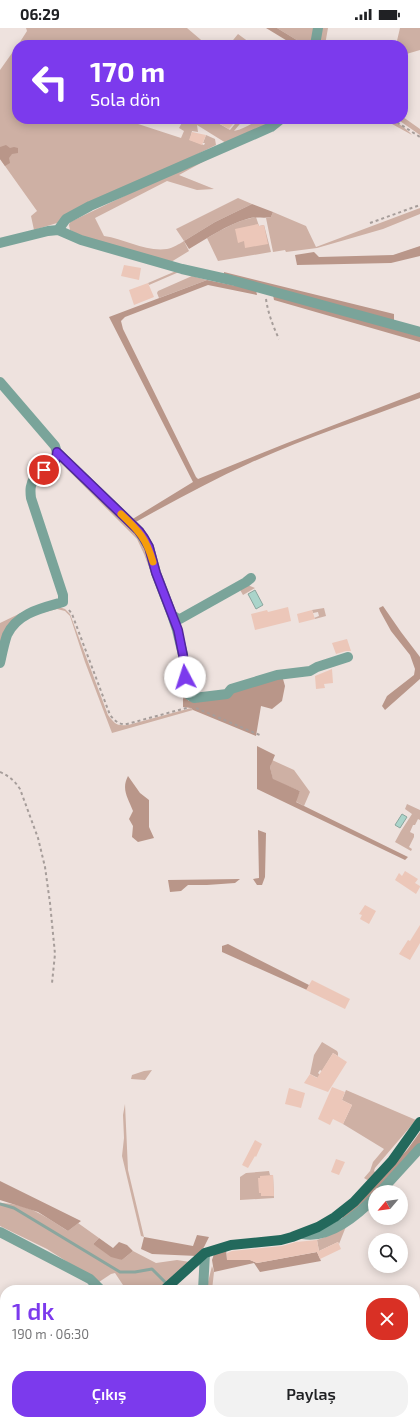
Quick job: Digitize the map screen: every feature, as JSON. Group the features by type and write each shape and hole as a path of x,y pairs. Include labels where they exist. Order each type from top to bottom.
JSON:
{"main road":[{"path":"170,1285 206,1253 231,1245 281,1240 303,1234 335,1217 354,1202 392,1161 420,1122"}],"street":[{"path":"316,40 318,28"},
{"path":"58,230 66,219 90,206 271,127 275,124"},
{"path":"0,244 48,231 58,230 81,240 420,332"},
{"path":"0,382 55,446 57,452 57,457 54,463 36,476 30,488 31,498 63,595 63,602 31,611 22,617 11,629 7,637 0,663"},
{"path":"57,452 139,531 149,547 156,573 178,630 183,655 186,688 189,695 194,698 227,694 231,689 273,676 310,671 317,667 348,657"},
{"path":"172,615 180,619 251,578"},
{"path":"386,1185 420,1148"},
{"path":"303,1234 310,1235 325,1233 361,1212 368,1204"},
{"path":"0,1232 90,1279 96,1285"},
{"path":"203,1285 206,1253"}],"path":[{"path":"400,124 420,137"},
{"path":"370,223 420,205"},
{"path":"264,289 267,309 280,339"},
{"path":"63,602 72,614 110,715 117,722 127,724 194,707 262,736"},
{"path":"0,772 8,776 16,783 25,798 45,867 55,954 52,983"}],"shaded area":[{"path":"26,28 187,28 201,40 21,40 27,31"},
{"path":"266,28 277,28 297,40 286,40"},
{"path":"277,28 315,28 314,40 297,40"},
{"path":"321,28 328,28 326,40 320,40"},
{"path":"400,28 420,28 420,50 408,54 408,40 397,40"},
{"path":"238,34 246,40 233,40"},
{"path":"12,53 12,124 138,124 181,138 184,131 179,128 181,124 220,124 230,130 235,124 240,124 234,131 251,124 270,124 226,143 197,125 198,132 192,131 190,140 204,145 205,143 203,143 206,135 215,139 216,145 57,223 34,230 31,216 37,211 0,159 0,70"},
{"path":"408,121 420,129 420,135 404,124 408,124"},
{"path":"392,124 399,124 412,135"},
{"path":"6,145 10,148 18,148 18,153 12,154 9,158 10,163 5,166 0,159 0,147"},
{"path":"210,158 179,175 214,189 197,190 167,181 95,218 104,236 143,247 151,249 167,249 184,241 189,251 171,262 81,236 70,230 69,225 70,222 189,165"},
{"path":"238,198 252,204 215,222 184,241 176,229"},
{"path":"252,204 273,212 271,217 250,218 239,222 217,232 189,249 184,241 215,222"},
{"path":"420,208 420,214 383,229 317,248 286,252 285,250 273,252 266,218 271,217 273,212 306,226 316,247"},
{"path":"256,217 259,226 264,225 271,252 218,261 207,238 225,228 249,218"},
{"path":"420,246 420,256 391,263 297,265 295,255 314,252 319,257 393,255"},
{"path":"176,271 179,272 149,285 148,283"},
{"path":"224,272 394,314 394,322 224,276"},
{"path":"192,276 207,280 159,298 157,293 158,291"},
{"path":"207,280 256,290 257,295 208,285 125,317 121,321 123,329 198,479 420,392 420,398 271,454 206,484 134,523 131,520 193,482 109,317"},
{"path":"273,295 420,336 420,342 274,300"},
{"path":"61,458 142,538 175,636 137,539 59,461"},
{"path":"245,586 255,588 243,595 239,588"},
{"path":"383,606 420,657 420,679 385,710 382,706 387,696 414,675 415,669 410,655 391,631 380,611 379,608"},
{"path":"59,607 65,609 70,614 108,715 114,722 118,725 128,725 191,708 193,710 112,733 85,662 70,616 65,611 57,609 34,615 23,621 11,633 25,617"},
{"path":"324,608 326,616 315,619 314,618 319,616 318,612 313,613 312,610"},
{"path":"25,611 0,643 0,623"},
{"path":"277,677 283,679 285,686 282,701 272,709 261,706 256,736 191,708 183,707 183,696 189,701 232,691"},
{"path":"257,746 275,755 270,767 273,779 300,791 296,802 408,857 405,860 257,789"},
{"path":"272,760 294,770 310,792 304,806 295,801 300,791 273,780 270,767"},
{"path":"128,776 140,793 149,800 149,827 154,838 138,842 132,837 133,826 129,819 133,811 125,789"},
{"path":"407,804 420,810 420,820 418,819 415,825 413,825 410,832 414,834 409,847 412,849 411,851 395,842 412,814 405,809"},
{"path":"258,830 266,833 265,877 262,885 257,885 253,879 259,878"},
{"path":"240,879 235,883 188,885 181,891 170,892 168,880"},
{"path":"228,944 309,985 307,990 222,952 222,946"},
{"path":"322,1042 337,1051 338,1056 333,1053 322,1071 320,1070 318,1073 320,1075 318,1078 310,1074 314,1055"},
{"path":"152,1070 145,1080 131,1079 132,1075"},
{"path":"346,1090 416,1120 375,1168 374,1171 376,1173 369,1181 364,1178 370,1171 373,1162 384,1149 343,1124 352,1105 342,1100"},
{"path":"125,1104 128,1170 144,1237 141,1236 122,1156 124,1138 123,1115"},
{"path":"420,1132 420,1145 384,1185 373,1185 407,1150"},
{"path":"269,1171 270,1175 273,1175 274,1198 240,1200 240,1177 246,1173"},
{"path":"0,1181 81,1221 68,1231 38,1212 0,1200"},
{"path":"368,1190 368,1201 345,1219 342,1217"},
{"path":"0,1203 19,1205 44,1216 68,1231 78,1223 99,1238 93,1244 122,1260 133,1251 156,1263 177,1260 190,1262 163,1285 123,1285 115,1273 99,1282 47,1249 0,1226"},
{"path":"347,1224 339,1244 338,1242 319,1251 317,1240 328,1236"},
{"path":"197,1235 209,1237 197,1256 152,1254 141,1249 144,1237 193,1246"},
{"path":"99,1238 113,1248 119,1242 127,1245 133,1251 122,1260 111,1257 93,1244"},
{"path":"226,1249 227,1260 250,1260 257,1263 317,1252 321,1261 260,1272 254,1263 214,1272 212,1260 214,1254"},
{"path":"212,1266 214,1272 213,1285 207,1285"}],"water":[{"path":"255,590 263,605 256,609 248,594"},
{"path":"402,814 407,817 400,828 395,825"}],"building":[{"path":"220,124 233,124 229,129"},
{"path":"192,132 206,135 202,145 189,140"},
{"path":"258,224 259,226 264,225 268,244 245,248 244,241 238,243 235,229"},
{"path":"124,265 141,268 139,280 121,276"},
{"path":"148,283 154,297 134,305 129,290"},
{"path":"288,607 291,621 255,630 251,614"},
{"path":"312,610 315,619 299,623 297,614"},
{"path":"347,639 351,651 336,654 332,643"},
{"path":"332,669 333,683 324,684 325,688 316,689 315,676"},
{"path":"405,871 418,879 415,883 420,887 416,894 395,880 399,873 402,876"},
{"path":"365,905 376,911 369,924 360,919 362,915 359,914"},
{"path":"420,925 420,943 410,960 399,954 408,940 410,941"},
{"path":"312,980 350,999 345,1009 306,990"},
{"path":"333,1053 347,1062 328,1092 304,1083 310,1074 317,1078"},
{"path":"332,1087 345,1092 342,1100 352,1105 343,1124 333,1119 330,1125 318,1119"},
{"path":"289,1088 305,1093 301,1108 285,1104"},
{"path":"255,1140 262,1144 256,1157 255,1156 248,1168 242,1165"},
{"path":"336,1159 345,1162 339,1175 331,1172"},
{"path":"273,1175 274,1196 261,1196 261,1193 259,1193 258,1178 260,1178 260,1176"},
{"path":"317,1240 319,1251 338,1242 341,1249 320,1259 317,1252 257,1263 250,1260 227,1260 227,1253 232,1251 282,1246 296,1242"}],"waterway":[{"path":"0,1204 14,1208 120,1272 135,1272 152,1269 168,1285"}],"slow traffic":[{"path":"121,514 139,531 144,538 149,547 153,562"}],"route":[{"path":"44,470 54,463 57,457 57,452 139,531 144,538 149,547 156,573 178,630 183,655 185,677"}]}
